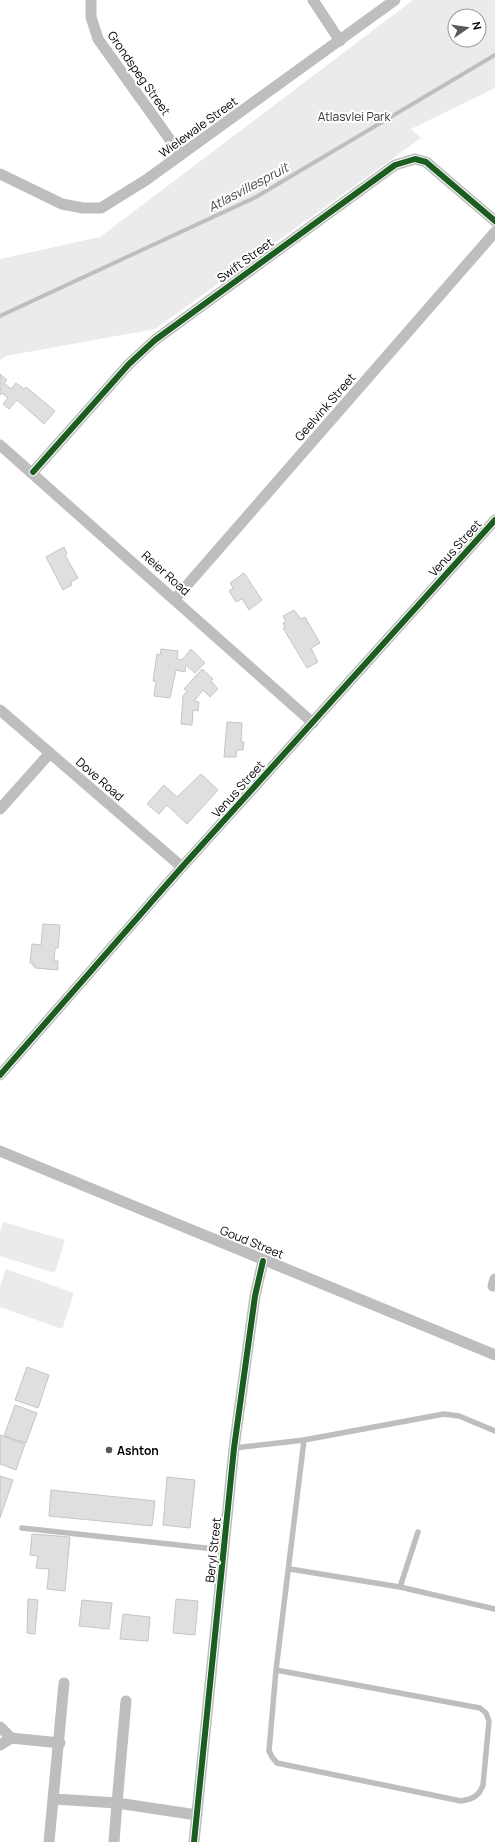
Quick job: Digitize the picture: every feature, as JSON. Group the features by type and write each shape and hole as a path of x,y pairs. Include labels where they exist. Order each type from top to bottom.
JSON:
{"street":[{"name":"Grondspeg Street","path":"91,0 91,17 98,38 181,155"},
{"path":"313,0 340,41"},
{"name":"Wielewale Street","path":"0,174 62,204 82,208 101,208 146,180 396,0"},
{"name":"Swift Street","path":"33,472 129,364 155,340 395,166 415,159 426,162 495,221"},
{"name":"Geelvink Street","path":"175,599 495,232"},
{"name":"Reier Road","path":"0,445 33,472 313,723"},
{"name":"Venus Street","path":"0,1076 182,867 495,520"},
{"name":"Dove Road","path":"0,710 182,867"},
{"path":"0,809 50,753"},
{"name":"Goud Street","path":"0,1151 263,1261 495,1355"},
{"name":"Beryl Street","path":"194,1842 234,1448 255,1296 263,1261"},
{"path":"49,1842 60,1743 64,1683"},
{"path":"114,1842 126,1701"},
{"path":"0,1727 11,1738"},
{"path":"0,1745 11,1738 60,1743"},
{"path":"54,1799 117,1803 197,1815"}],"lane":[{"path":"234,1448 304,1440 444,1414 459,1416 495,1431"},
{"path":"276,1670 480,1708 486,1713 489,1721 483,1785 481,1792 471,1799 461,1801 277,1763 272,1758 269,1751 276,1670 290,1569 304,1440"},
{"path":"22,1528 224,1550"},
{"path":"400,1587 418,1532"},
{"path":"290,1569 400,1587 495,1609"}],"green space":[{"name":"Atlasvlei Park","path":"413,0 495,0 495,88 411,129 421,138 155,329 6,356 0,360 0,259 100,237"},
{"path":"3,1222 65,1240 55,1273 0,1256 0,1233"},
{"path":"6,1269 74,1293 62,1329 0,1307 0,1286"}],"building":[{"path":"0,374 7,380 4,383 11,389 16,383 24,389 26,387 55,411 44,424 17,400 9,409 3,404 8,398 2,393 0,395"},
{"path":"64,547 67,554 65,555 78,578 71,582 72,585 63,590 46,557"},
{"path":"244,573 262,600 249,610 242,599 236,602 229,591 233,588 230,583"},
{"path":"294,610 301,619 305,617 320,643 311,648 318,662 307,668 283,628 285,627 283,623 286,622 283,616"},
{"path":"161,649 178,651 177,659 182,660 191,649 205,663 195,673 186,665 185,672 176,670 170,698 154,696 156,681 153,681 157,654 160,655"},
{"path":"202,669 213,679 211,681 218,689 210,697 203,690 194,701 199,702 198,711 193,710 192,725 181,724 183,696 187,691 184,689"},
{"path":"227,722 242,723 241,742 244,742 243,750 237,750 236,757 224,757"},
{"path":"201,774 218,790 187,824 167,805 159,814 147,804 164,785 177,797"},
{"path":"43,924 60,925 58,948 55,948 54,961 58,961 58,970 35,968 33,963 30,963 32,944 41,945"},
{"path":"27,1367 49,1375 38,1408 15,1400"},
{"path":"15,1405 37,1413 26,1443 4,1436"},
{"path":"0,1435 25,1444 16,1470 0,1464"},
{"path":"0,1476 13,1480 0,1518"},
{"path":"167,1477 195,1480 190,1528 163,1525"},
{"path":"51,1490 155,1501 152,1526 49,1516"},
{"path":"32,1534 70,1537 65,1591 47,1589 49,1569 36,1568 38,1556 30,1555"},
{"path":"28,1599 38,1600 35,1634 27,1633"},
{"path":"176,1599 198,1601 195,1635 173,1633"},
{"path":"82,1600 112,1603 109,1629 79,1626"},
{"path":"123,1614 150,1617 148,1641 120,1639"}],"waterway":[{"name":"Atlasvillespruit","path":"0,316 256,197 495,55"}],"cycle path":[{"path":"33,472 129,364 155,340 395,165 415,159 426,162 495,221"},
{"path":"0,1075 182,867 495,520"},
{"path":"194,1842 234,1448 255,1296 263,1261"}],"place":[{"name":"Ashton","path":"109,1450"}]}
